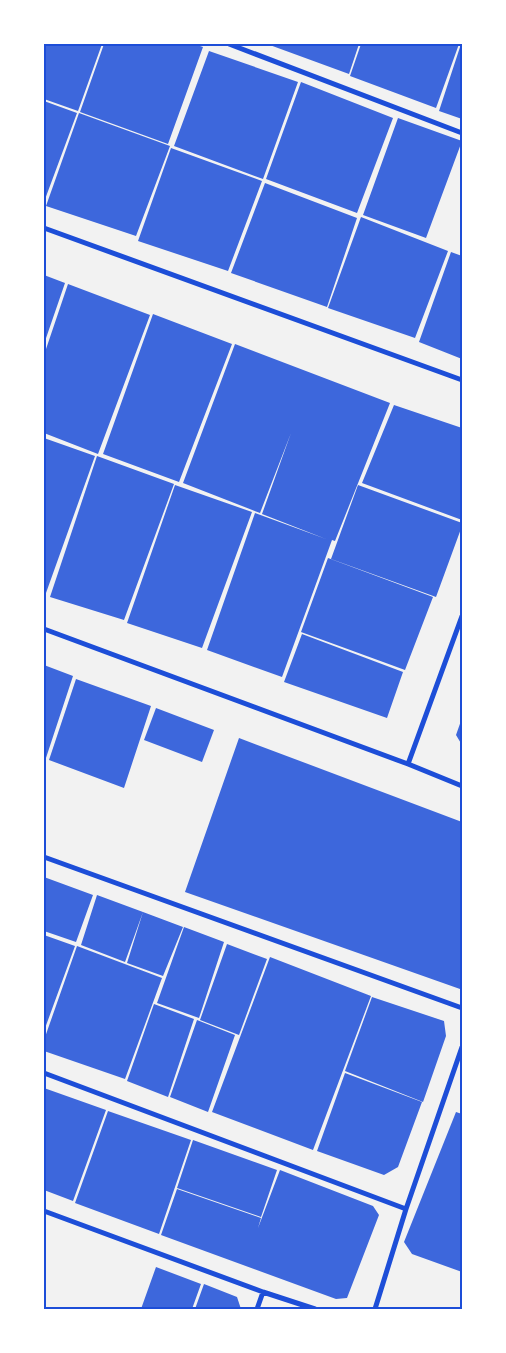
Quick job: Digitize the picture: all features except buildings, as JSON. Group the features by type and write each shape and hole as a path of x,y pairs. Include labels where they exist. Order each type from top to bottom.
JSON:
{"street":[{"path":"229,44 462,133"},
{"path":"44,228 462,380"},
{"path":"408,764 462,616"},
{"path":"44,629 408,764 462,786"},
{"path":"44,857 462,1008"},
{"path":"375,1309 406,1209 462,1047"},
{"path":"44,1073 406,1209"},
{"path":"44,1211 263,1292 315,1309"},
{"path":"257,1309 263,1292"}]}
